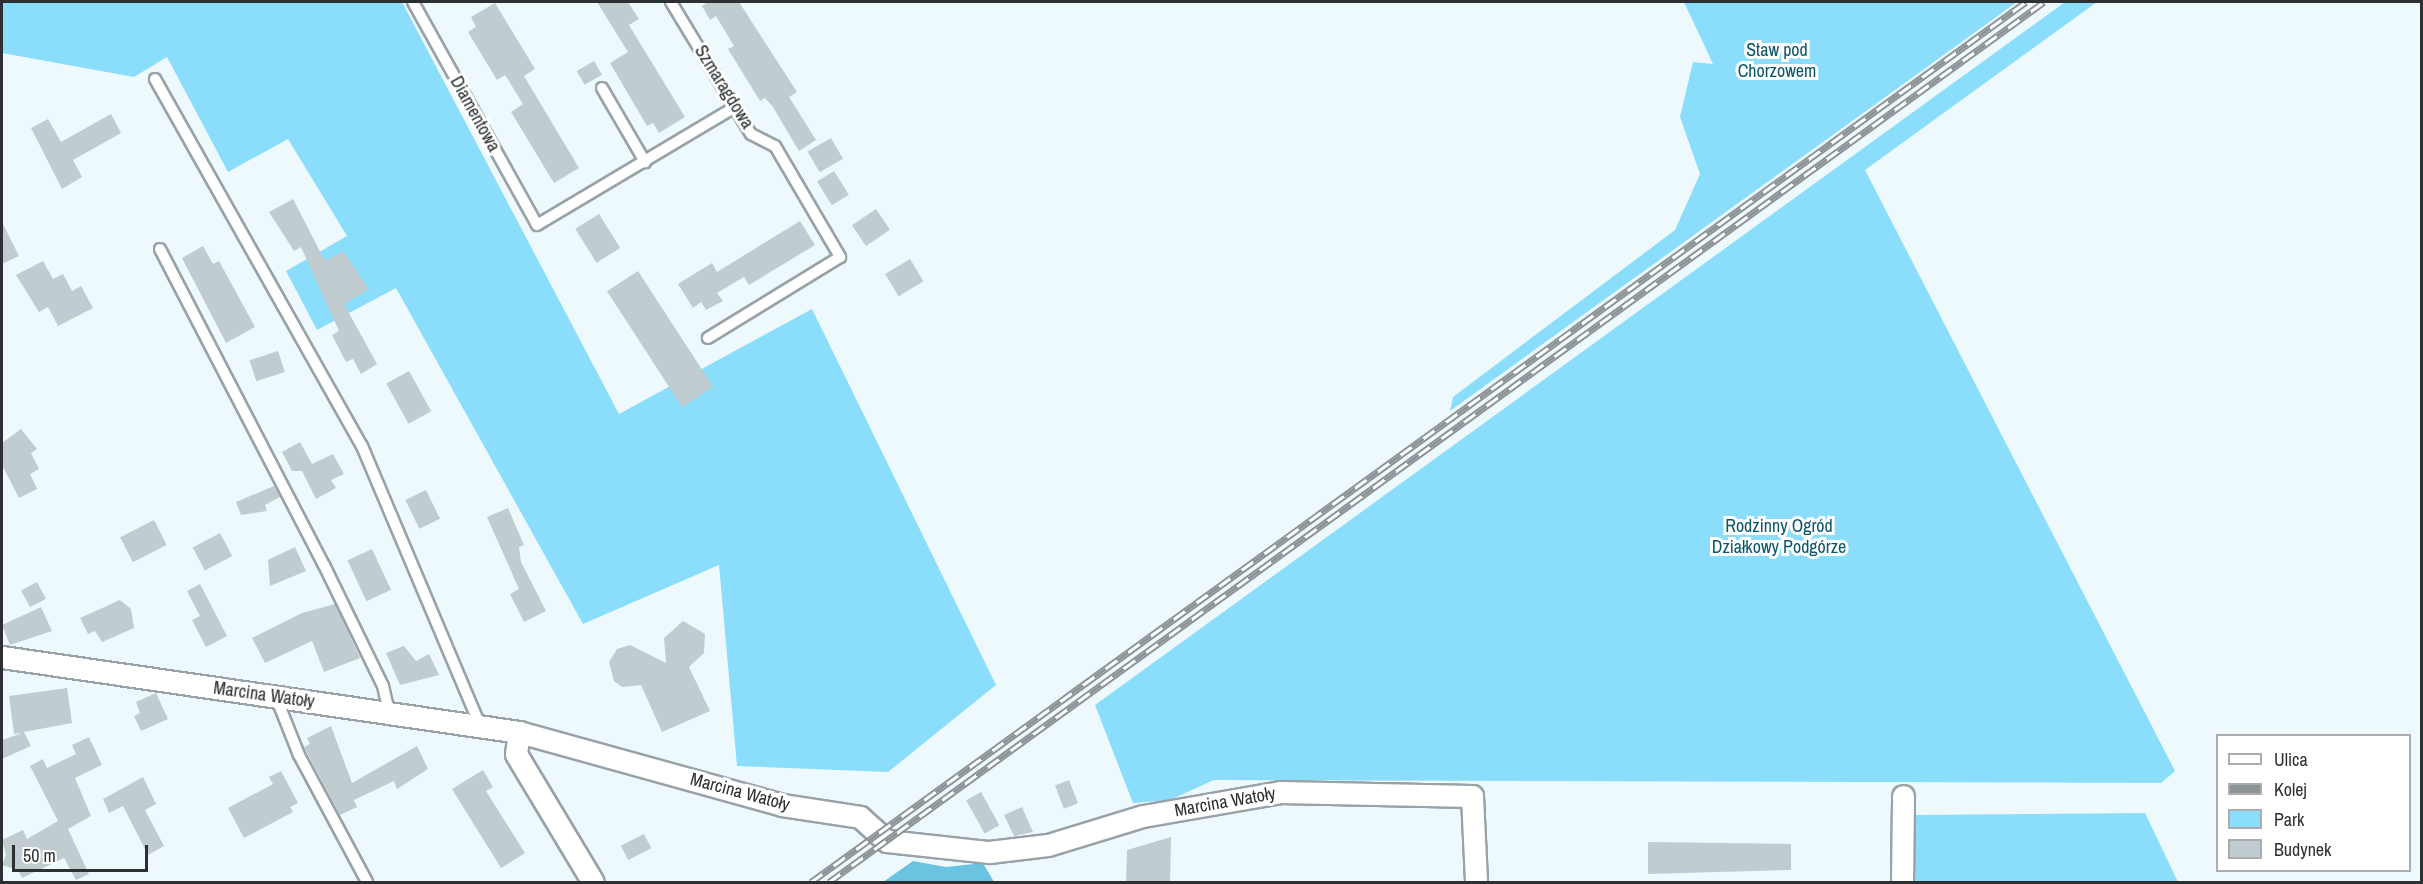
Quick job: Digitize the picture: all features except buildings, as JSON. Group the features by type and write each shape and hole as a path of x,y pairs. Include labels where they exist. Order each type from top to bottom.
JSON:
{"street":[{"name":"Marcina Watoły","path":"2,657 519,732 780,804 860,817 887,841 989,852 1048,845 1143,816 1280,792 1472,796 1476,882"},
{"path":"519,732 516,754 593,882"},
{"path":"1902,882 1903,796"}],"lane":[{"name":"Diamentowa","path":"413,2 537,225 645,162"},
{"name":"Szmaragdowa","path":"671,2 751,134 775,146 840,257 708,338"},
{"path":"155,79 362,446 480,726"},
{"path":"602,88 645,162 735,107"},
{"path":"160,249 324,566 383,686 389,713"},
{"path":"276,696 299,754 367,882"}],"green space":[{"path":"2,2 402,2 619,414 812,309 996,685 888,772 737,766 719,565 583,624 396,288 317,330 286,271 347,236 288,139 228,172 167,57 134,77 2,53"},
{"name":"Staw pod Chorzowem","path":"1684,2 2017,2 1450,411 1453,397 1675,230 1700,174 1680,117 1693,62 1713,64"},
{"name":"Rodzinny Ogród Działkowy Podgórze","path":"2065,2 2097,2 1865,170 2175,771 2161,783 1214,780 1170,800 1133,803 1095,705"},
{"path":"2145,813 2178,882 1911,882 1909,815"}],"shaded area":[{"path":"913,861 946,867 983,863 994,882 883,882"}],"railway":[{"path":"811,882 2026,2"},
{"path":"829,882 2044,2"}]}
